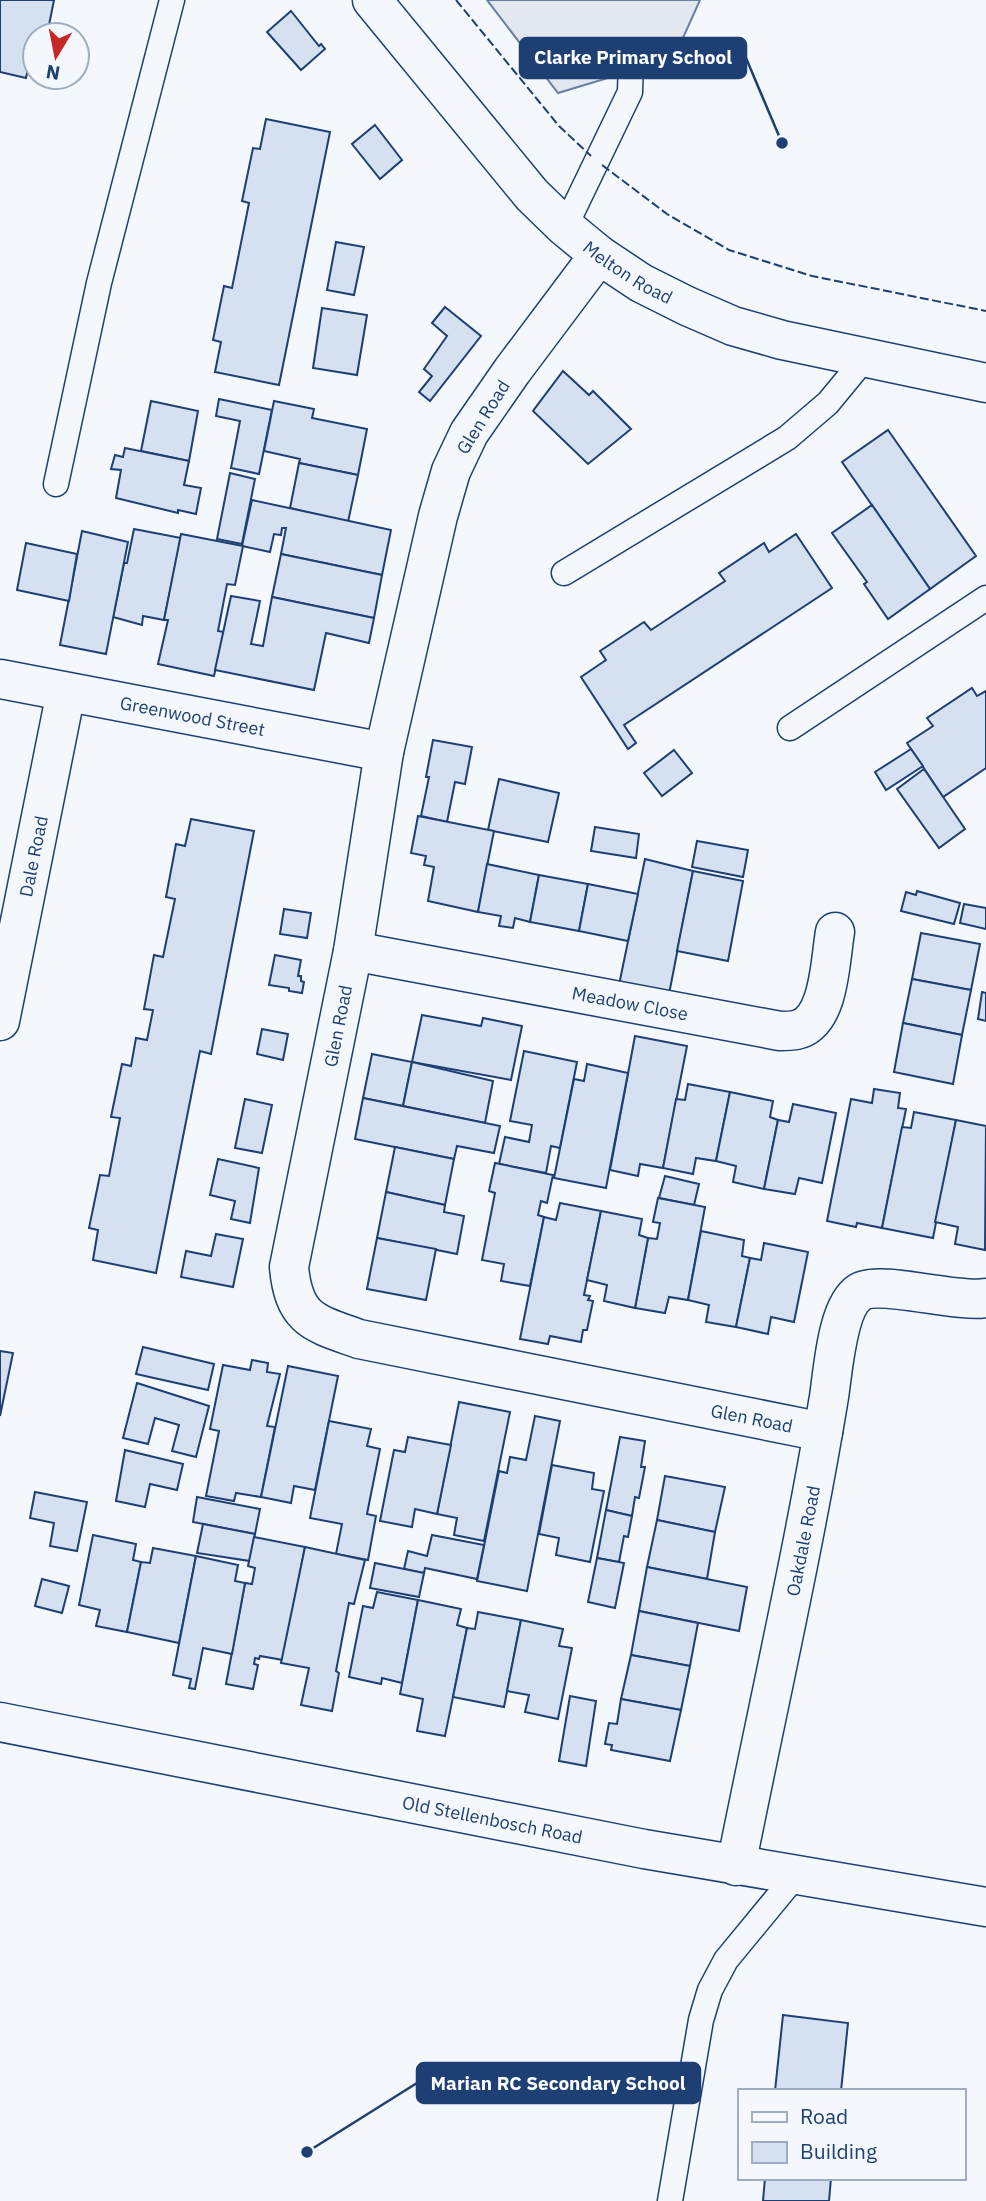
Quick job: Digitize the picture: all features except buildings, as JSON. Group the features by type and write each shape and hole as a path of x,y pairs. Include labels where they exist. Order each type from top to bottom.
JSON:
{"street":[{"name":"Melton Road","path":"372,0 532,195 599,255 641,283 733,326 782,340 986,383"},
{"name":"Glen Road","path":"599,255 469,433 451,471 438,516 384,751 353,951 289,1267 292,1290 299,1308 322,1326 359,1339 823,1432"},
{"name":"Greenwood Street","path":"0,679 384,751"},
{"name":"Dale Road","path":"0,1021 66,692"},
{"name":"Meadow Close","path":"353,951 780,1031 798,1030 814,1021 822,1007 835,932"},
{"name":"Oakdale Road","path":"736,1866 823,1432 842,1322 849,1303 860,1292 878,1288 935,1296 986,1298"},
{"name":"Old Stellenbosch Road","path":"0,1723 736,1866 986,1907"}],"lane":[{"path":"56,484 99,283 172,0"},
{"path":"565,227 630,92 631,60"},
{"path":"564,573 787,438 828,403 865,358"},
{"path":"790,728 986,598"},
{"path":"670,2201 701,2020 710,1990 726,1960 796,1875"}],"shaded area":[{"path":"487,0 700,0 674,58 558,93"}],"fence":[{"path":"456,0 559,126 591,156"},
{"path":"602,165 667,214 729,250 812,276 986,311"}],"place":[{"name":"Clarke Primary School","path":"782,143"},
{"name":"Marian RC Secondary School","path":"307,2152"}]}
